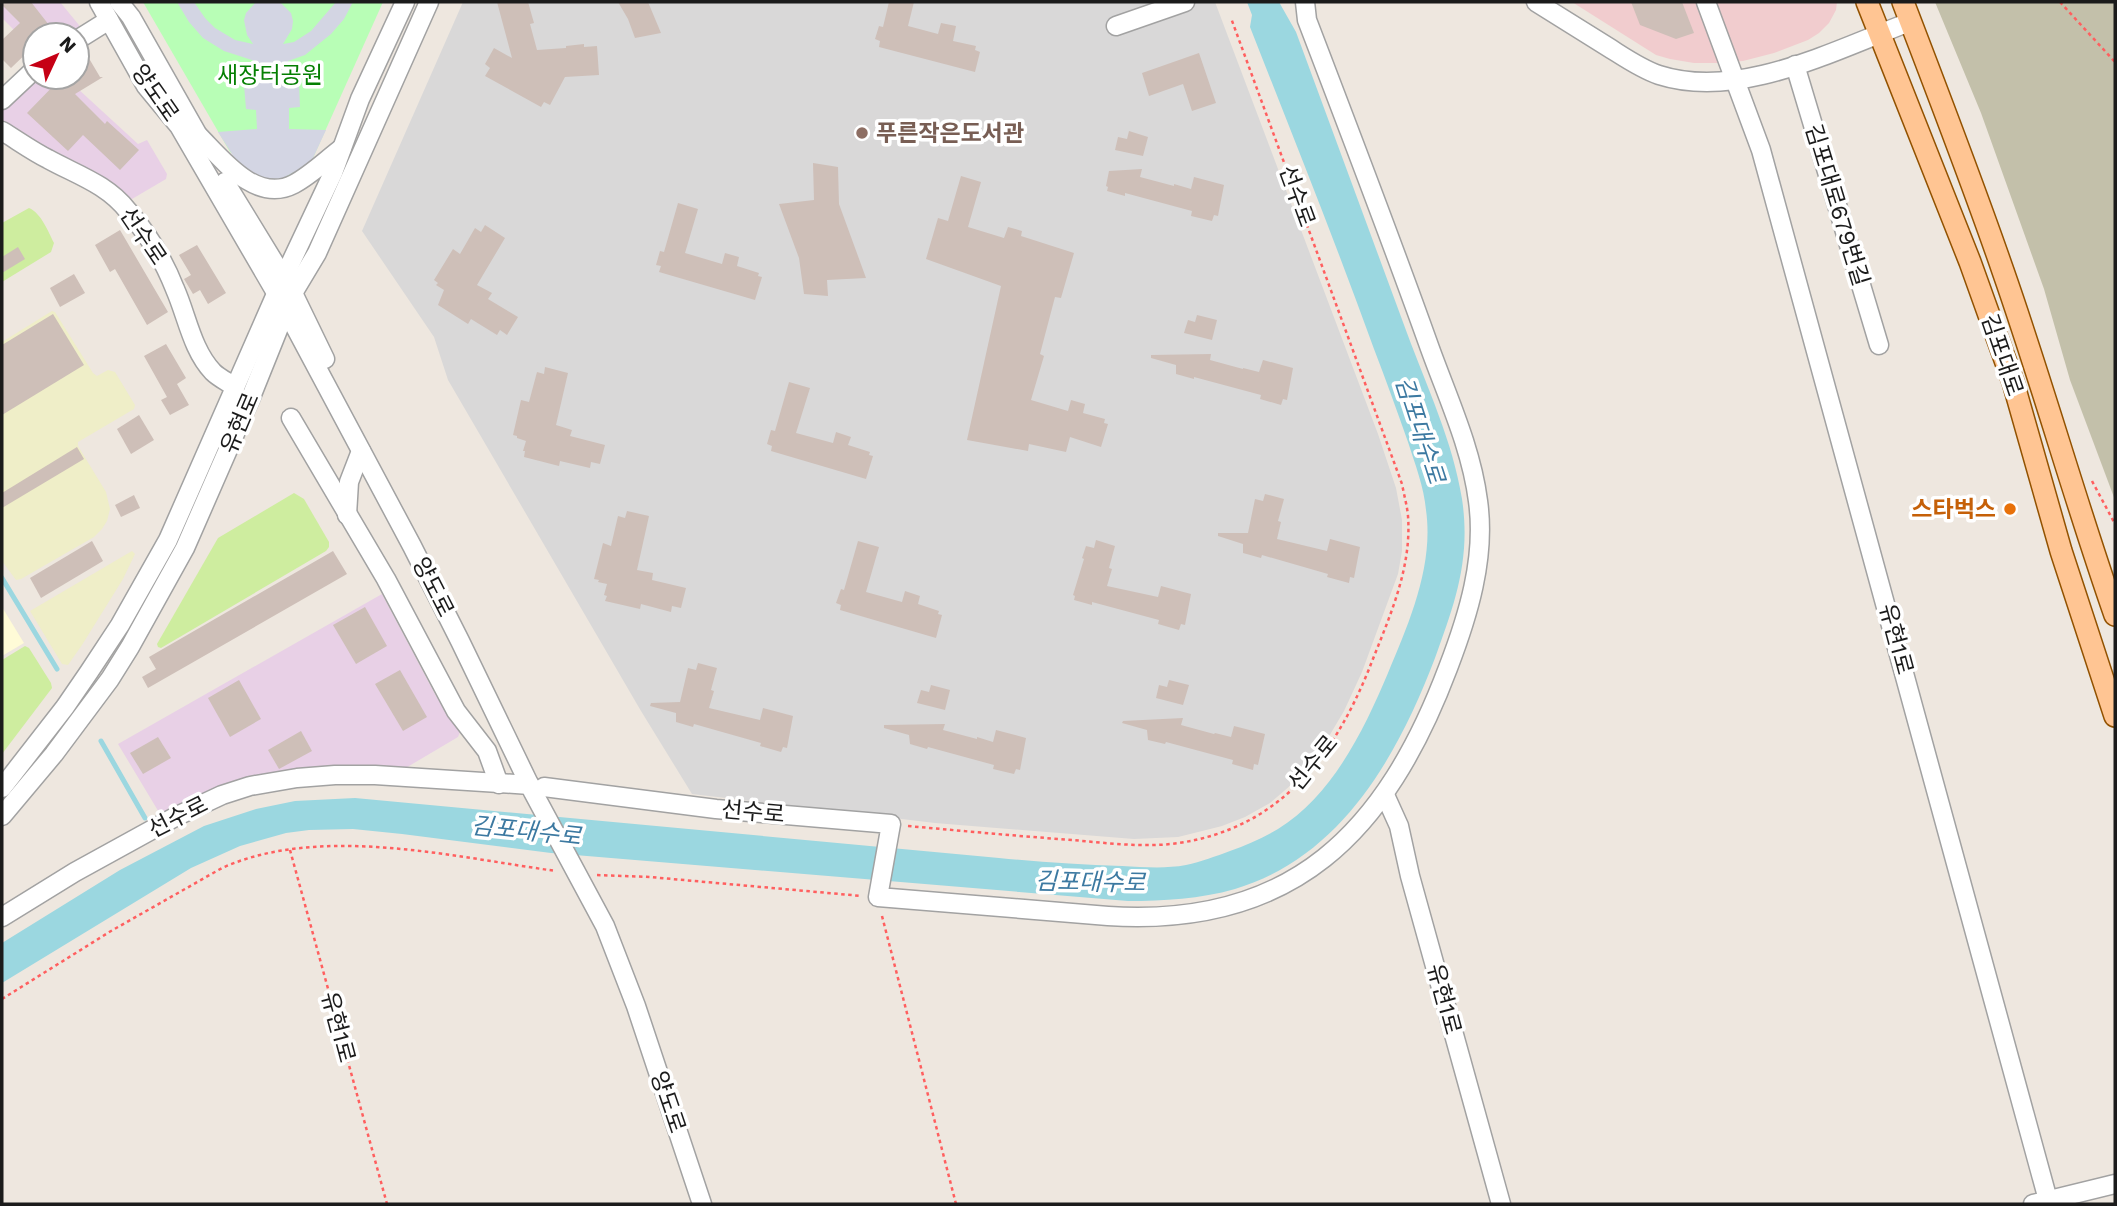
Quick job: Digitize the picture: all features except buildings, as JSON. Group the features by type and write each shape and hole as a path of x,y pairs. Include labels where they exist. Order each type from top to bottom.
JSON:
{"main road":[{"name":"김포대로","path":"1867,2 1970,262 2013,382 2061,551 2115,716"},
{"name":"김포대로","path":"1906,12 2003,270 2115,615"}],"street":[{"name":"양도로","path":"99,2 146,86 178,126 285,294 361,451 460,641 581,870 614,923 711,1204"},
{"name":"양도로","path":"118,2 131,17 285,294 538,790"},
{"name":"유현로","path":"2,816 86,713 130,647 167,583 199,519 251,397 285,294 360,99 405,2"},
{"name":"유현로","path":"2,788 71,698 120,625 152,570 182,511 235,387 285,294 317,253 429,2"},
{"path":"1116,26 1185,2"},
{"path":"891,824 878,897 1133,918 1204,912 1264,895 1305,873 1324,859 1384,795 1409,757 1426,723 1461,636 1478,562 1478,503 1461,432 1307,20 1305,2"},
{"path":"1536,2 1633,63 1658,74 1695,81 1762,75 1795,65 1880,33 1906,12"},
{"path":"1552,2 1626,49 1657,65 1675,71 1696,73 1733,76 1848,38 1880,33"},
{"name":"유현1로","path":"1706,2 1761,150 2041,1202 2115,1184"},
{"path":"91,31 109,20"},
{"name":"김포대로679번길","path":"1795,65 1879,345"},
{"path":"2,100 21,82"},
{"name":"선수로","path":"2,131 100,186 128,209 162,261 204,361 214,374 235,387"},
{"path":"198,136 238,174 262,188 272,189 292,185 342,148"},
{"path":"291,418 419,639 456,711 487,751 499,784"},
{"path":"347,515 349,482 361,451"},
{"name":"선수로","path":"2,917 75,872 175,817 222,795 250,786 297,778 375,775 499,784 716,809 891,824"},
{"name":"유현1로","path":"1384,795 1399,826 1413,888 1501,1204"},
{"name":"양도로","path":"581,870 622,967 702,1204"}],"path":[{"path":"2060,2 2115,62"},
{"name":"선수로","path":"891,824 1133,844 1178,843 1209,836 1264,812 1301,782 1335,737 1366,677 1404,572 1408,516 1402,484 1231,18"},
{"path":"2,999 111,931 222,869 241,860 290,850 373,846 650,877 878,897 956,1204"},
{"name":"유현1로","path":"290,850 387,1204"}],"shaded area":[{"path":"2,2 60,2 76,21 21,21 21,37 2,18"},
{"path":"177,2 194,2 215,28 235,40 253,44 247,35 244,20 246,13 256,2 280,2 291,13 293,21 292,29 283,44 294,42 311,31 336,2 353,2 344,19 331,34 305,55 288,61 288,82 299,83 300,107 289,108 289,129 326,130 313,158 304,167 281,179 268,179 245,170 237,162 218,132 257,129 256,110 246,109 244,85 256,84 255,61 224,51 203,38"},
{"path":"463,2 1215,2 1378,434 1396,488 1402,520 1402,551 1398,574 1362,672 1328,738 1291,785 1270,803 1222,826 1178,837 1134,839 935,823 692,794 448,380 434,337 362,231"},
{"path":"1572,2 1837,2 1829,23 1808,40 1743,61 1694,63 1656,55"},
{"path":"1935,2 2115,2 2115,500 2070,380 2044,289 1981,113"},
{"path":"21,90 80,91 138,144 147,140 167,174 166,179 132,199 111,184 2,125 2,107"},
{"path":"382,594 436,696 460,732 458,737 404,769 232,784 192,798 160,814 118,744"},
{"path":"2,607 24,643 2,656"}],"green space":[{"name":"새장터공원","path":"143,2 383,2 313,158 295,173 281,179 268,179 230,152"},
{"path":"29,208 41,218 54,243 51,252 2,282 2,223"},
{"path":"52,311 93,373 97,376 108,370 115,372 135,405 134,409 78,442 106,492 110,509 102,529 94,537 16,580 2,561 2,342"},
{"path":"294,493 304,499 329,542 326,551 161,648 158,647 157,644 218,538"},
{"path":"132,551 135,554 123,579 68,665 62,664 30,611"},
{"path":"25,646 29,648 52,688 2,754 2,660"}],"water":[{"name":"김포대수로","path":"1247,2 1279,2 1296,32 1446,436 1458,478 1464,521 1463,561 1455,599 1435,658 1403,731 1361,798 1336,827 1306,853 1273,874 1235,889 1182,899 1128,901 551,853 353,829 309,830 286,833 240,846 191,868 2,983 2,943 120,870 204,826 256,809 295,801 355,798 1030,861 1154,867 1192,864 1236,849 1272,832 1297,815 1315,799 1344,760 1379,695 1418,594 1428,531 1423,493 1408,442 1250,27 1252,15"}],"waterway":[{"path":"2,578 57,669"},
{"path":"101,741 145,818"}],"place":[{"name":"푸른작은도서관","path":"862,133"},
{"name":"스타벅스","path":"2010,509"}]}
